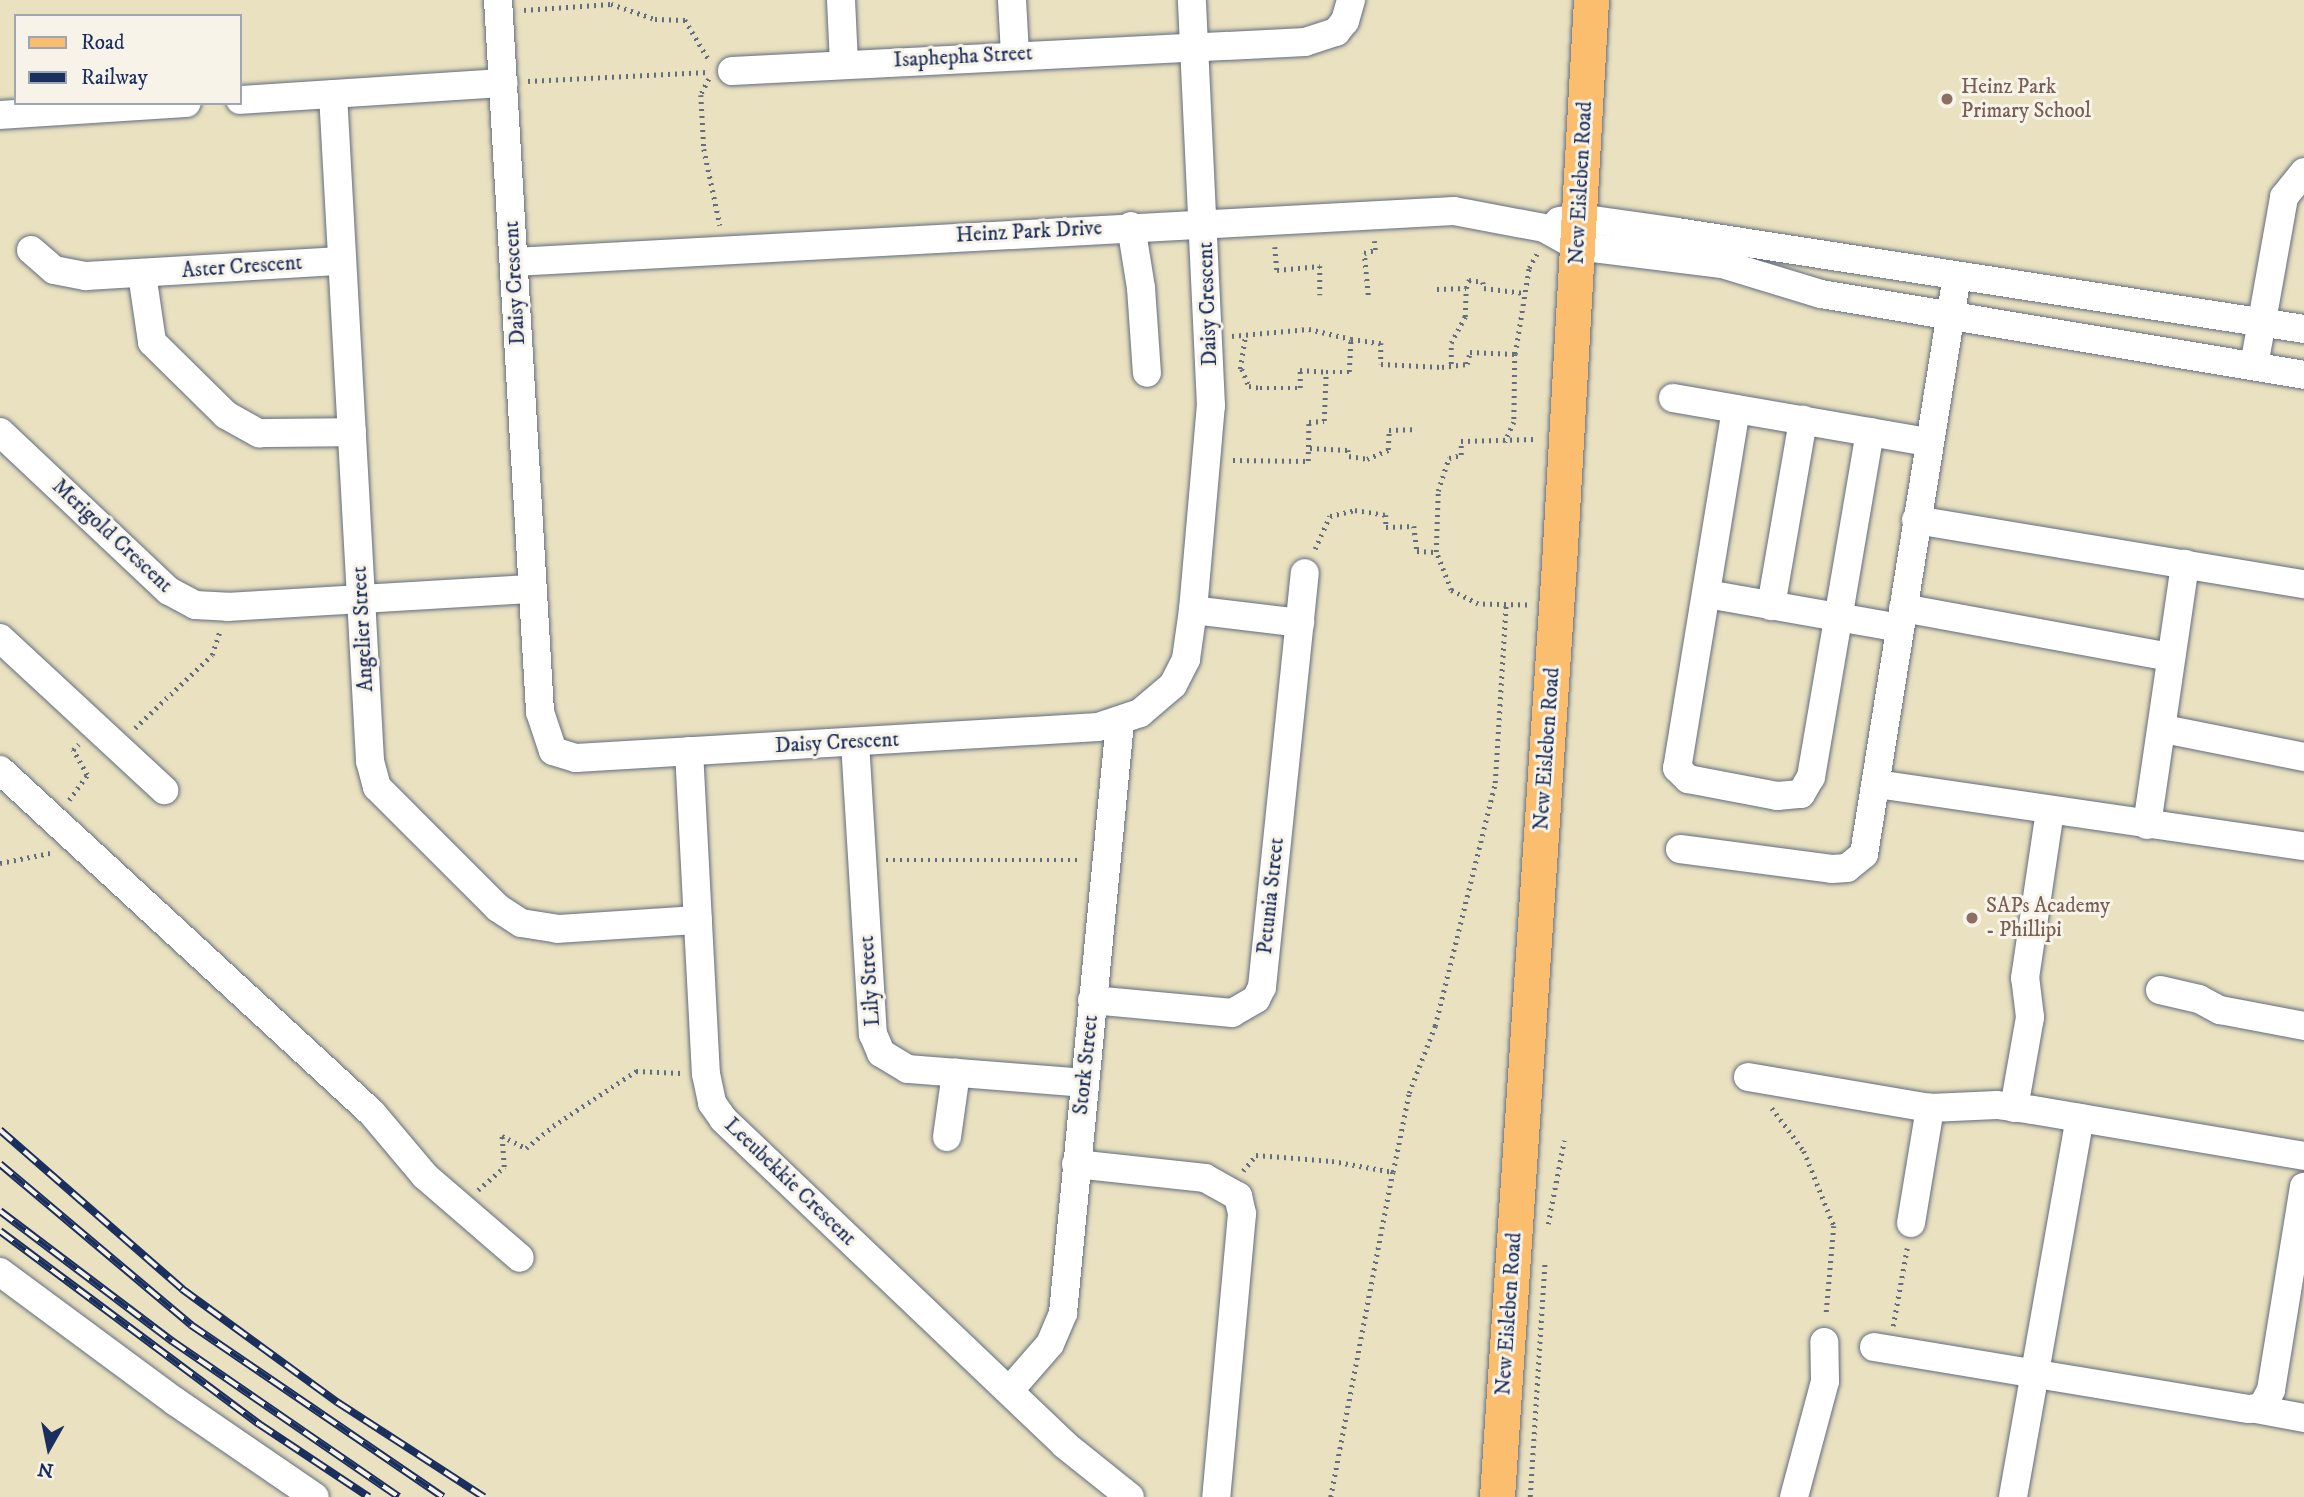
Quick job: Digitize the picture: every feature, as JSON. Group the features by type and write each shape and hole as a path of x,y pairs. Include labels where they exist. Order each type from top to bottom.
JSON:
{"main road":[{"name":"New Eisleben Road","path":"1497,1497 1566,441 1563,232 1591,0"}],"street":[{"path":"841,0 844,63"},
{"path":"1012,0 1016,54"},
{"name":"Daisy Crescent","path":"498,5 540,712 554,751 576,758 855,742 1120,722 1140,713 1173,685 1186,659 1208,460 1209,337 1205,222 1192,0"},
{"name":"Isaphepha Street","path":"722,71 1321,39 1345,20 1351,0"},
{"path":"242,100 503,83"},
{"name":"Angelier Street","path":"332,94 370,761 377,787 499,908 522,923 558,929 698,920"},
{"path":"0,116 158,105"},
{"path":"2254,366 2284,197 2304,172"},
{"name":"Heinz Park Drive","path":"514,262 1369,213 1454,211 1563,232"},
{"path":"1131,226 1141,288 1147,373"},
{"path":"1563,232 1770,248 2304,329"},
{"path":"1563,232 1722,264 1821,294 1949,318 2304,375"},
{"path":"1763,276 1770,248"},
{"name":"Aster Crescent","path":"31,250 54,270 68,274 142,274 341,261"},
{"path":"142,274 152,342 226,415 259,433 352,432"},
{"path":"1680,849 1847,868 1864,854 1877,784 1928,442 1957,275"},
{"path":"1673,397 1928,442"},
{"path":"1736,409 1707,594 1677,757 1680,773 1699,782 1790,797 1807,789 1870,432"},
{"path":"1771,606 1803,420"},
{"name":"Merigold Crescent","path":"0,432 169,592 195,605 228,607 532,589"},
{"path":"1916,520 2304,584"},
{"path":"2147,825 2164,729 2169,657 2185,564"},
{"name":"Petunia Street","path":"1092,1000 1232,1013 1256,999 1262,987 1305,573"},
{"path":"1707,594 1838,618 1901,618 2169,657"},
{"path":"1193,610 1300,623"},
{"path":"3,647 164,790"},
{"name":"Stork Street","path":"1009,1391 1060,1326 1120,722"},
{"path":"2164,729 2304,757"},
{"name":"Lily Street","path":"855,742 876,1043 892,1062 908,1069 1084,1083"},
{"name":"Leeubekkie Crescent","path":"689,751 706,1074 712,1103 723,1119 1009,1391 1074,1452 1130,1497"},
{"path":"0,770 372,1113 425,1176 520,1258"},
{"path":"1877,784 2304,846"},
{"path":"2014,1108 2030,1017 2025,978 2050,811"},
{"path":"2160,990 2199,999 2220,1010 2304,1026"},
{"path":"947,1138 957,1073"},
{"path":"1748,1077 1930,1108 2014,1108 2304,1156"},
{"path":"1911,1223 1930,1108"},
{"path":"2012,1497 2080,1118"},
{"path":"1076,1164 1205,1178 1229,1188 1238,1196 1242,1214 1216,1497"},
{"path":"2256,1409 2269,1398 2304,1187"},
{"path":"0,1272 176,1402 315,1497"},
{"path":"1794,1497 1825,1381 1824,1342"},
{"path":"1881,1349 2304,1418"}],"path":[{"path":"498,5 611,2 655,19 685,20 722,71"},
{"path":"503,83 722,71"},
{"path":"722,71 701,95 704,149 723,250"},
{"path":"1368,295 1364,253 1375,250 1369,213"},
{"path":"1272,218 1277,270 1320,267 1320,295"},
{"path":"1505,442 1514,422 1515,354 1524,293 1534,256 1563,232"},
{"path":"1451,364 1451,343 1465,317 1466,288 1469,280 1483,282 1484,288 1524,293"},
{"path":"1437,289 1466,288"},
{"path":"1209,337 1269,336 1309,329 1381,343 1381,364 1467,364 1470,352 1515,354"},
{"path":"1242,369 1248,386 1300,388 1300,370 1349,372 1351,339"},
{"path":"1208,460 1308,461 1309,422 1324,421 1326,372"},
{"path":"1310,448 1348,450 1349,456 1367,459 1388,450 1389,430 1412,429"},
{"path":"1557,605 1478,604 1451,590 1436,552 1438,491 1448,458 1461,455 1461,442 1566,441"},
{"path":"1305,573 1330,516 1355,510 1385,515 1386,527 1414,526 1417,551 1436,552"},
{"path":"1331,1497 1409,1093 1434,1026 1495,783 1506,605"},
{"path":"54,820 88,775 73,750 95,726 132,730 212,655 228,607"},
{"path":"0,863 81,845"},
{"path":"862,860 1106,860"},
{"path":"460,1206 504,1167 502,1136 527,1149 553,1126 636,1072 706,1074"},
{"path":"1748,1077 1804,1152 1834,1226 1824,1342"},
{"path":"1545,1235 1564,1141"},
{"path":"1229,1188 1256,1155 1332,1161 1392,1172"},
{"path":"1881,1349 1911,1223"},
{"path":"1530,1497 1545,1310 1545,1248"}],"railway":[{"path":"0,1130 182,1289 337,1402 484,1497"},
{"path":"0,1164 191,1325 443,1497"},
{"path":"0,1211 172,1341 399,1497"},
{"path":"0,1231 259,1424 369,1497"}],"place":[{"name":"Heinz Park Primary School","path":"1947,99"},
{"name":"SAPs Academy - Phillipi","path":"1972,918"}]}
